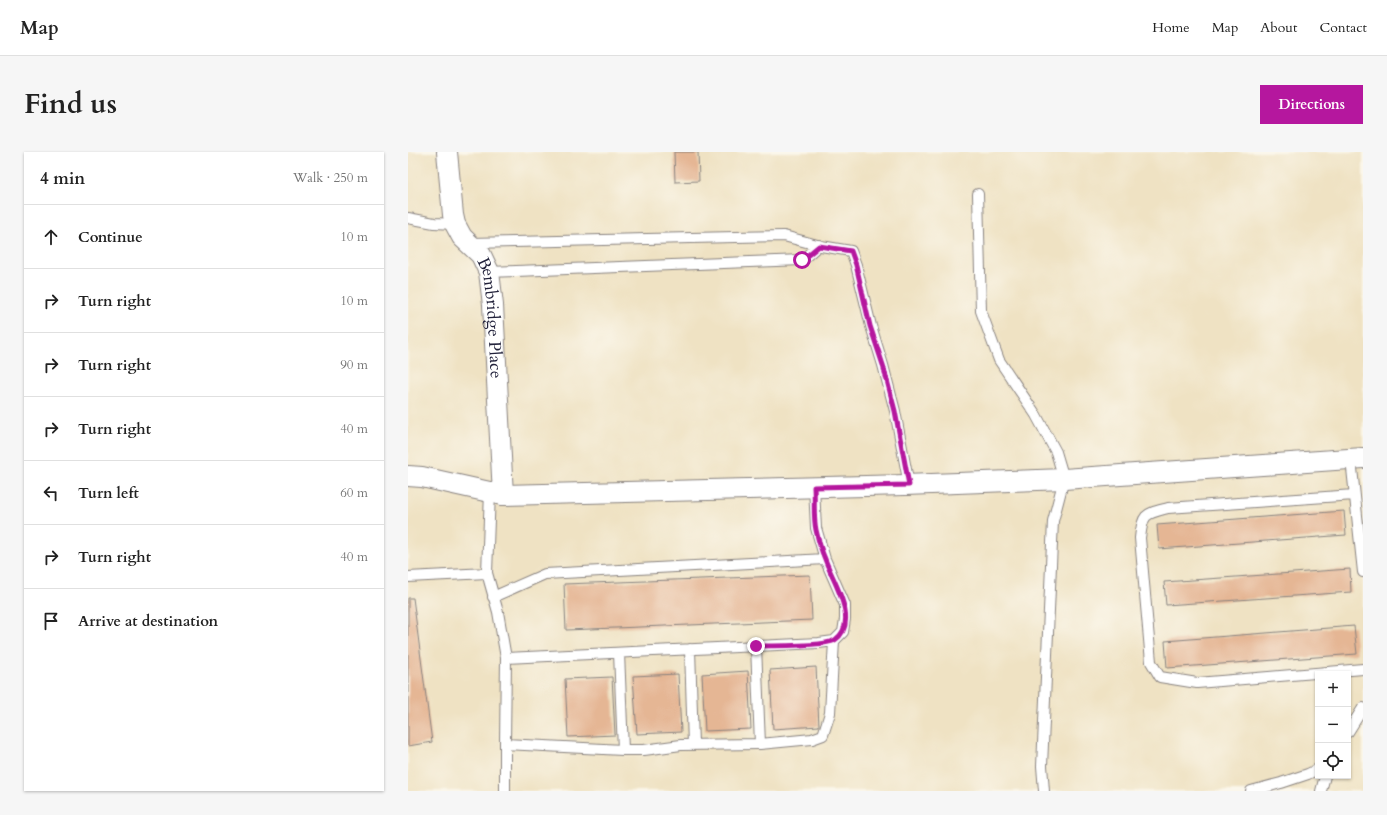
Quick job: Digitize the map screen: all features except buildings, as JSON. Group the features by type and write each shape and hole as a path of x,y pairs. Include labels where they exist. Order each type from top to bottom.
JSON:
{"street":[{"name":"Bembridge Place","path":"447,152 455,224 462,237 481,255 489,272 492,290 496,493"},
{"path":"408,476 422,477 496,493 814,487 1064,479 1357,458"}],"lane":[{"path":"978,194 981,311 999,360 1036,415 1056,452 1064,479 1053,521 1042,766 1044,791"},
{"path":"408,218 434,223 455,224"},
{"path":"470,244 784,236 819,246 851,251 856,265 870,326 883,365 895,411 909,485"},
{"path":"489,272 802,260 819,246"},
{"path":"1357,458 1354,495 1363,572"},
{"path":"506,658 818,644 834,641 843,632 845,619 844,605 825,559 816,528 814,487"},
{"path":"496,493 487,573 498,612 506,658 505,791"},
{"path":"1354,495 1168,508 1150,512 1142,521 1140,538 1152,662 1160,677 1197,683 1363,669"},
{"path":"494,597 544,574 825,559"},
{"path":"408,577 487,573"},
{"path":"505,744 644,750 693,745 760,744 812,739 823,735 830,713 834,641"},
{"path":"756,646 760,744"},
{"path":"690,650 693,745"},
{"path":"620,653 623,750"},
{"path":"1351,727 1363,708"},
{"path":"1251,791 1281,783 1315,770"},
{"path":"1322,791 1324,779"}],"route":[{"path":"756,646 818,644 834,641 843,632 845,619 844,605 825,559 816,528 814,487 909,485 895,411 883,365 870,326 856,265 851,251 819,246 802,260"}]}
